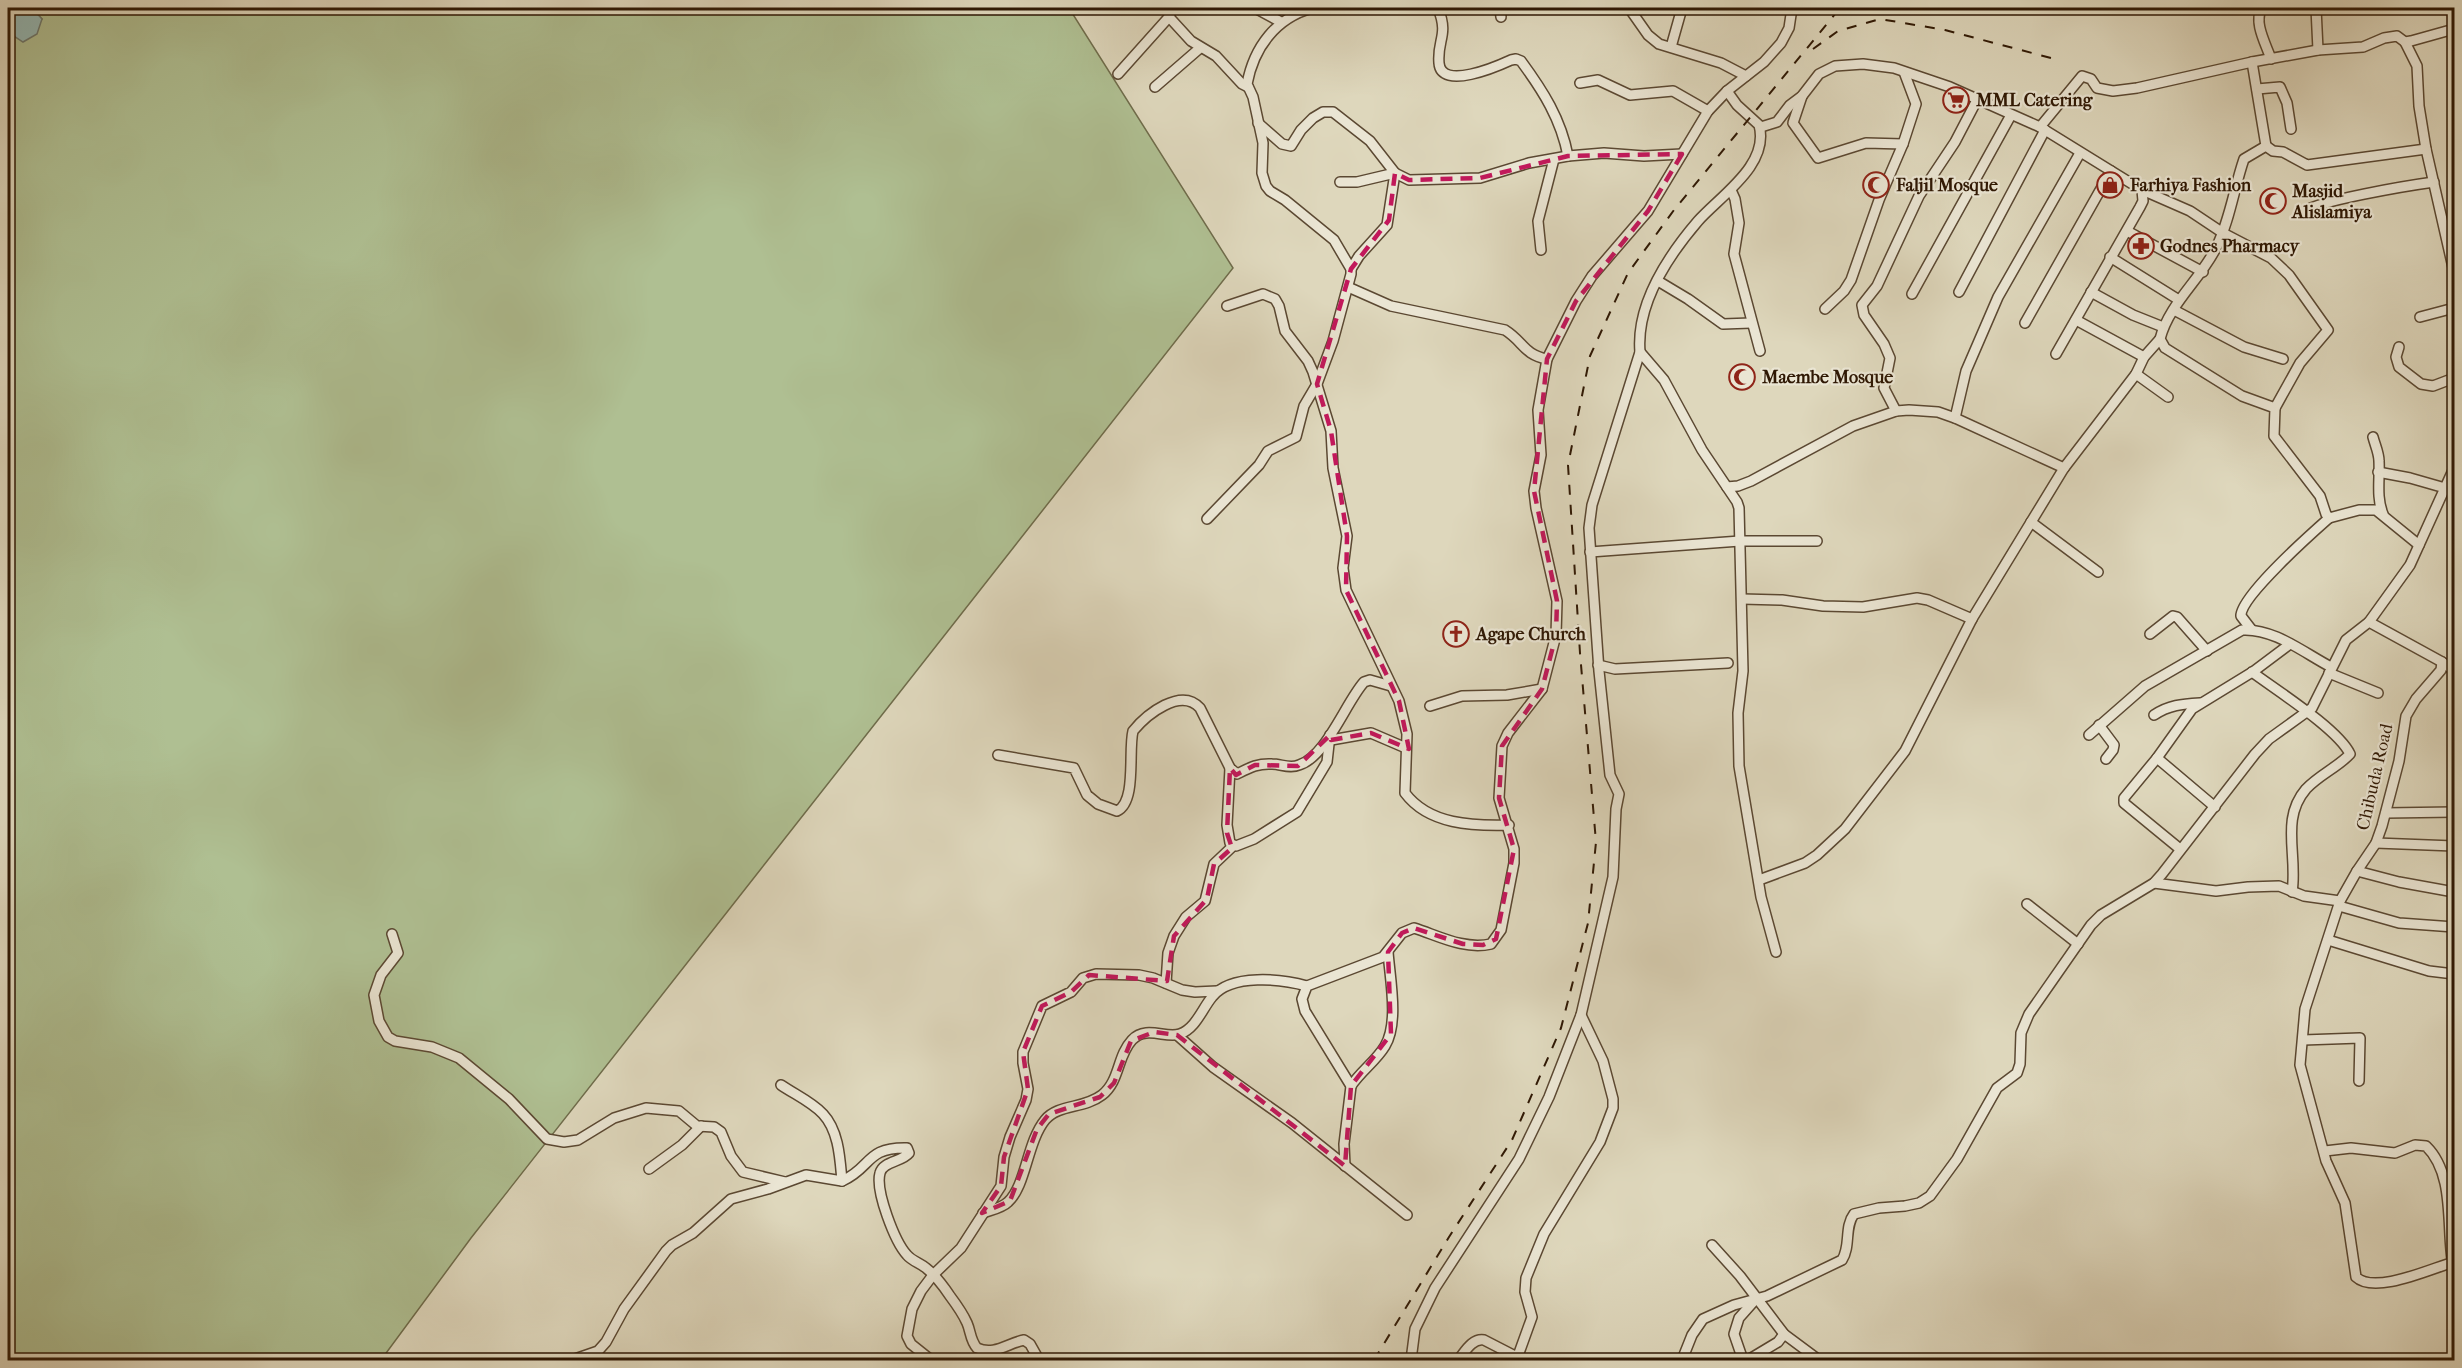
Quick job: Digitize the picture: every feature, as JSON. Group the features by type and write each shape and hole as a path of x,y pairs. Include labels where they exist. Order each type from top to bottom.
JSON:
{"street":[{"path":"1255,8 1281,22"},
{"path":"1312,8 1281,22 1259,48 1247,81 1254,102 1264,153 1262,173 1268,189 1334,240 1351,269"},
{"path":"1438,8 1444,34 1439,54 1439,68 1452,74 1473,75 1511,60 1521,61 1548,101 1562,129 1568,156"},
{"path":"1629,8 1648,35 1659,44 1721,63 1746,76"},
{"path":"1671,48 1682,8"},
{"path":"931,1360 911,1344 907,1336 912,1309 921,1291 933,1275 961,1248 1001,1186 1004,1157 1028,1089 1023,1052 1041,1006 1071,992 1089,975 1139,975 1195,992 1217,991 1243,982 1273,979 1307,986 1372,963 1388,952 1402,933 1414,928 1476,946 1491,944 1496,939 1501,930 1514,863 1514,849 1509,825 1499,798 1502,746 1508,733 1542,689 1556,635 1557,601 1534,491 1541,455 1538,410 1547,359 1576,300 1592,276 1648,211 1708,111 1727,91 1764,62 1781,44 1789,28 1791,8"},
{"path":"2262,8 2259,22 2271,58"},
{"path":"2316,8 2318,50"},
{"path":"1118,74 1171,12 1185,36 1200,48 1216,56 1242,84 1248,87"},
{"path":"2405,42 2454,29"},
{"path":"1959,292 2042,129 2082,76 2091,79 2097,88 2113,91 2155,85 2271,58 2318,50 2363,47 2397,36 2405,42 2417,66 2419,106 2426,149 2454,273"},
{"path":"1155,87 1200,48"},
{"path":"2252,62 2266,146 2273,151 2283,152 2307,165 2426,149"},
{"path":"1761,127 1777,122 1819,74 1835,66 1863,64 1894,68 1978,98 2042,129 2142,190 2190,211 2223,233 2271,258 2289,275 2328,330 2300,363 2276,408 2274,436 2320,496 2329,518"},
{"path":"1825,309 1844,291 1851,280 1879,200 1903,144 1916,104 1904,72"},
{"path":"1580,83 1598,80 1630,95 1672,91 1708,111"},
{"path":"2257,89 2280,87 2287,103 2291,129"},
{"path":"1727,91 1737,105 1761,127"},
{"path":"1802,96 1793,123 1819,158 1866,143 1903,144"},
{"path":"1896,411 1884,388 1890,358 1884,344 1864,315 1862,304 1877,286 1919,196 1955,142 1978,98"},
{"path":"1257,123 1282,144 1291,146 1301,130 1318,114 1326,111 1334,112 1370,141 1395,173 1408,180 1480,178 1529,163 1568,156 1604,153 1644,156 1682,154"},
{"path":"1912,294 2011,115"},
{"path":"1411,1360 1415,1329 1435,1288 1522,1154 1549,1097 1581,1015 1613,877 1615,817 1619,794 1610,775 1598,665 1589,528 1592,505 1640,352 1640,330 1645,308 1658,281 1682,242 1699,221 1746,175 1757,152 1761,127"},
{"path":"1759,880 1805,863 1817,855 1845,829 1905,751 1972,619 2064,468 2136,374 2144,357 2160,339 2163,327 2180,300 2203,272 2223,233 2244,159 2266,146"},
{"path":"1955,418 1966,371 1998,297 2080,153"},
{"path":"1541,250 1537,230 1539,211 1554,159"},
{"path":"2025,323 2111,171"},
{"path":"1340,182 1357,182 1395,173"},
{"path":"1207,519 1259,465 1268,451 1296,437 1304,406 1317,384 1333,341 1351,269 1359,256 1387,225 1395,173"},
{"path":"2302,213 2314,205 2390,188 2434,182"},
{"path":"1731,190 1738,214 1734,254 1760,351"},
{"path":"2056,354 2140,207 2143,201 2142,190"},
{"path":"2127,231 2203,272"},
{"path":"2110,257 2180,300"},
{"path":"1658,281 1722,324 1751,323"},
{"path":"1348,287 1391,306 1505,330 1513,335 1528,352 1547,359"},
{"path":"2091,292 2133,315 2163,327"},
{"path":"1227,306 1263,294 1275,299 1282,312 1285,331 1308,361 1317,384 1331,431 1333,468 1347,536 1343,568 1346,590 1405,720 1404,788 1415,804 1426,812 1468,825 1509,825"},
{"path":"2420,318 2454,308"},
{"path":"2174,310 2244,347 2283,359"},
{"path":"2076,320 2144,357"},
{"path":"2160,339 2165,348 2242,396 2276,408"},
{"path":"2399,348 2396,357 2399,367 2421,384 2433,386 2454,378"},
{"path":"1640,352 1664,380 1702,450 1737,502"},
{"path":"2136,374 2168,397"},
{"path":"1727,487 1738,486 1853,426 1896,411 1938,412 2064,468"},
{"path":"2373,437 2379,457 2380,507 2383,514"},
{"path":"1682,1360 1692,1335 1702,1319 1734,1305 1757,1300 1842,1260 1847,1250 1849,1226 1854,1214 1919,1203 1930,1196 1957,1159 1997,1088 2015,1076 2018,1071 2019,1042 2023,1026 2078,944 2096,919 2154,883 2262,746 2308,712 2318,697 2346,640 2369,622 2406,571 2454,468"},
{"path":"2378,472 2445,488"},
{"path":"1738,486 1743,671 1738,713 1739,766 1764,908 1776,952"},
{"path":"2378,693 2330,670 2290,644 2251,629 2241,616 2242,605 2268,576 2329,518 2359,510 2376,510 2419,545"},
{"path":"2031,522 2098,572"},
{"path":"1590,552 1740,541 1817,541"},
{"path":"1742,598 1782,600 1823,606 1863,607 1917,598 1928,600 1972,619"},
{"path":"2150,634 2173,616 2178,617 2207,651"},
{"path":"2369,622 2442,662 2454,671"},
{"path":"2089,735 2145,686 2237,632 2251,629"},
{"path":"2180,849 2124,803 2126,795 2157,758 2192,709 2252,672 2290,644"},
{"name":"Chibuda Road","path":"2442,662 2441,670 2416,699 2406,716 2399,761 2376,843 2339,904 2308,999 2301,1065 2326,1161 2345,1203 2355,1272 2360,1281 2400,1281 2454,1266"},
{"path":"1598,665 1615,669 1728,663"},
{"path":"2252,672 2292,703 2308,712 2343,744 2350,754 2317,778 2305,791 2293,812 2290,827 2294,879 2292,891"},
{"path":"999,755 1074,768 1087,795 1107,809 1117,811 1123,808 1126,802 1132,766 1133,731 1158,709 1168,704 1187,700 1195,702 1230,768 1237,774 1255,765 1298,766 1305,763 1330,738 1364,682 1370,680 1391,686"},
{"path":"1430,706 1462,696 1507,695 1542,689"},
{"path":"2154,715 2176,704 2200,703"},
{"path":"2098,725 2114,746 2106,759"},
{"path":"1330,738 1371,733 1406,748"},
{"path":"1166,983 1168,952 1174,936 1186,917 1205,901 1214,864 1233,846 1254,839 1297,812 1327,762 1330,738"},
{"path":"2157,758 2215,807"},
{"path":"1230,768 1227,833 1233,846"},
{"path":"2386,813 2454,812"},
{"path":"2376,843 2454,846"},
{"path":"2357,871 2399,882 2454,892"},
{"path":"2154,883 2216,891 2279,886 2304,896 2399,922 2454,927"},
{"path":"2027,904 2078,944"},
{"path":"392,934 399,953 381,975 374,995 379,1021 388,1037 395,1041 432,1047 459,1058 509,1099 547,1139 564,1142 578,1140 614,1118 650,1108 680,1112 700,1126 714,1127 721,1132 731,1156 743,1172 788,1182"},
{"path":"2328,940 2429,971 2454,974"},
{"path":"1345,1166 1344,1144 1351,1086 1385,1046 1391,1034 1393,1021 1388,952"},
{"path":"1307,986 1302,999 1305,1011 1351,1086"},
{"path":"1177,1035 1195,1022 1217,991"},
{"path":"1522,1359 1520,1349 1532,1317 1525,1292 1526,1278 1544,1234 1600,1142 1613,1108 1613,1099 1603,1061 1581,1015"},
{"path":"982,1213 1010,1201 1020,1180 1037,1129 1049,1114 1081,1107 1106,1092 1114,1083 1126,1049 1136,1037 1154,1032 1177,1035 1213,1067 1292,1123 1407,1215"},
{"path":"2303,1040 2360,1038 2359,1081"},
{"path":"781,1084 822,1113 830,1124 840,1156 842,1181"},
{"path":"649,1169 682,1145 700,1126"},
{"path":"2325,1151 2350,1148 2395,1153 2415,1145 2426,1146 2437,1161 2446,1191 2454,1266"},
{"path":"572,1360 598,1351 606,1342 624,1309 672,1245 693,1233 722,1204 731,1199 811,1175 842,1181 856,1172 878,1151 900,1148 909,1150 907,1157 884,1167 880,1172 880,1186 889,1219 902,1248 912,1260 933,1275 948,1293 966,1320 970,1337 977,1348 987,1351 1003,1349 1024,1340 1030,1344 1039,1360"},
{"path":"1712,1245 1784,1334 1819,1360"},
{"path":"1743,1360 1734,1334 1739,1318 1757,1300"},
{"path":"1748,1360 1778,1342 1784,1334"},
{"path":"1458,1360 1479,1339 1522,1359"},
{"path":"1856,1360 1877,1360"}],"highlighted area":[{"path":"1682,154 1648,211 1576,301 1547,359 1534,491 1557,601 1556,635 1542,689 1502,746 1499,798 1514,849 1496,939 1483,945 1463,944 1414,928 1402,933 1388,952 1391,1034 1351,1086 1345,1166 1177,1035 1154,1032 1131,1041 1114,1083 1100,1097 1049,1114 1037,1129 1010,1201 982,1213 1001,1186 1004,1157 1028,1089 1023,1052 1042,1006 1071,992 1089,975 1167,981 1174,936 1207,899 1214,864 1232,848 1227,833 1230,768 1236,775 1255,765 1298,766 1330,735 1331,740 1371,733 1409,749 1399,701 1346,590 1347,536 1331,431 1317,384 1351,269 1389,220 1395,173 1409,180 1480,178 1568,156"}],"green space":[{"path":"32,8 1069,8 1233,268 471,1238 381,1360 8,1360 8,32 23,41 42,19"}],"water":[{"path":"8,8 32,8 42,19 37,34 23,42 8,32"}],"railway":[{"path":"1374,1360 1449,1237 1512,1140 1561,1028 1588,923 1596,842 1580,653 1568,465 1590,356 1628,273 1674,210 1840,8"},
{"path":"1813,49 1838,31 1880,19 1945,30 2051,58"}],"place":[{"name":"MML Catering","path":"1956,100"},
{"name":"Faljil Mosque","path":"1876,185"},
{"name":"Farhiya Fashion","path":"2110,185"},
{"name":"Masjid Alislamiya","path":"2273,201"},
{"name":"Godnes Pharmacy","path":"2141,246"},
{"name":"Maembe Mosque","path":"1742,377"},
{"name":"Agape Church","path":"1456,634"}]}
